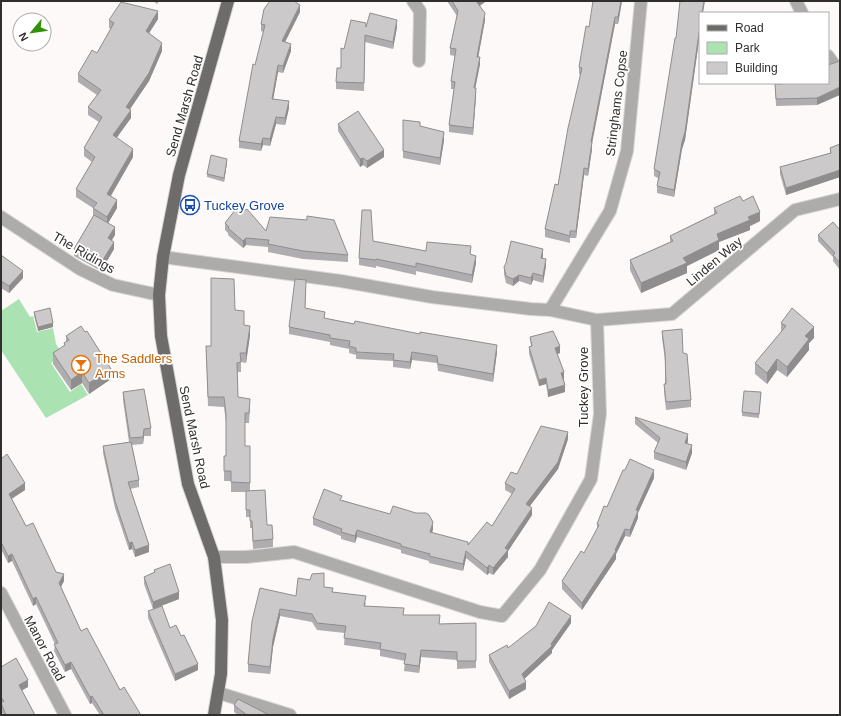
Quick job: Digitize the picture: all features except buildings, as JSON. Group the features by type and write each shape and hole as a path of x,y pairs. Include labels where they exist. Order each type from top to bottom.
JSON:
{"main road":[{"name":"Send Marsh Road","path":"214,715 221,674 222,620 214,557 188,484 161,336 158,295 163,256 179,175 228,1"}],"street":[{"path":"413,1 420,11 420,61"},
{"name":"Stringhams Copse","path":"550,310 610,211 627,151 641,1"},
{"path":"796,1 802,12"},
{"name":"Linden Way","path":"597,320 672,314 795,210 840,199"},
{"name":"The Ridings","path":"1,217 80,268 112,285 158,295"},
{"path":"163,256 341,281 432,297 550,310 597,320"},
{"name":"Tuckey Grove","path":"214,557 246,557 294,552 480,612 502,616 540,570 591,479 600,414 597,320"},
{"name":"Manor Road","path":"1,593 65,715"},
{"path":"218,693 290,715"}],"green space":[{"path":"19,299 30,317 33,316 37,332 53,328 56,344 63,355 51,363 70,392 81,384 88,395 46,418 1,350 1,311"}],"place":[{"name":"Tuckey Grove","path":"190,205"},
{"name":"The Saddlers Arms","path":"81,365"}]}
